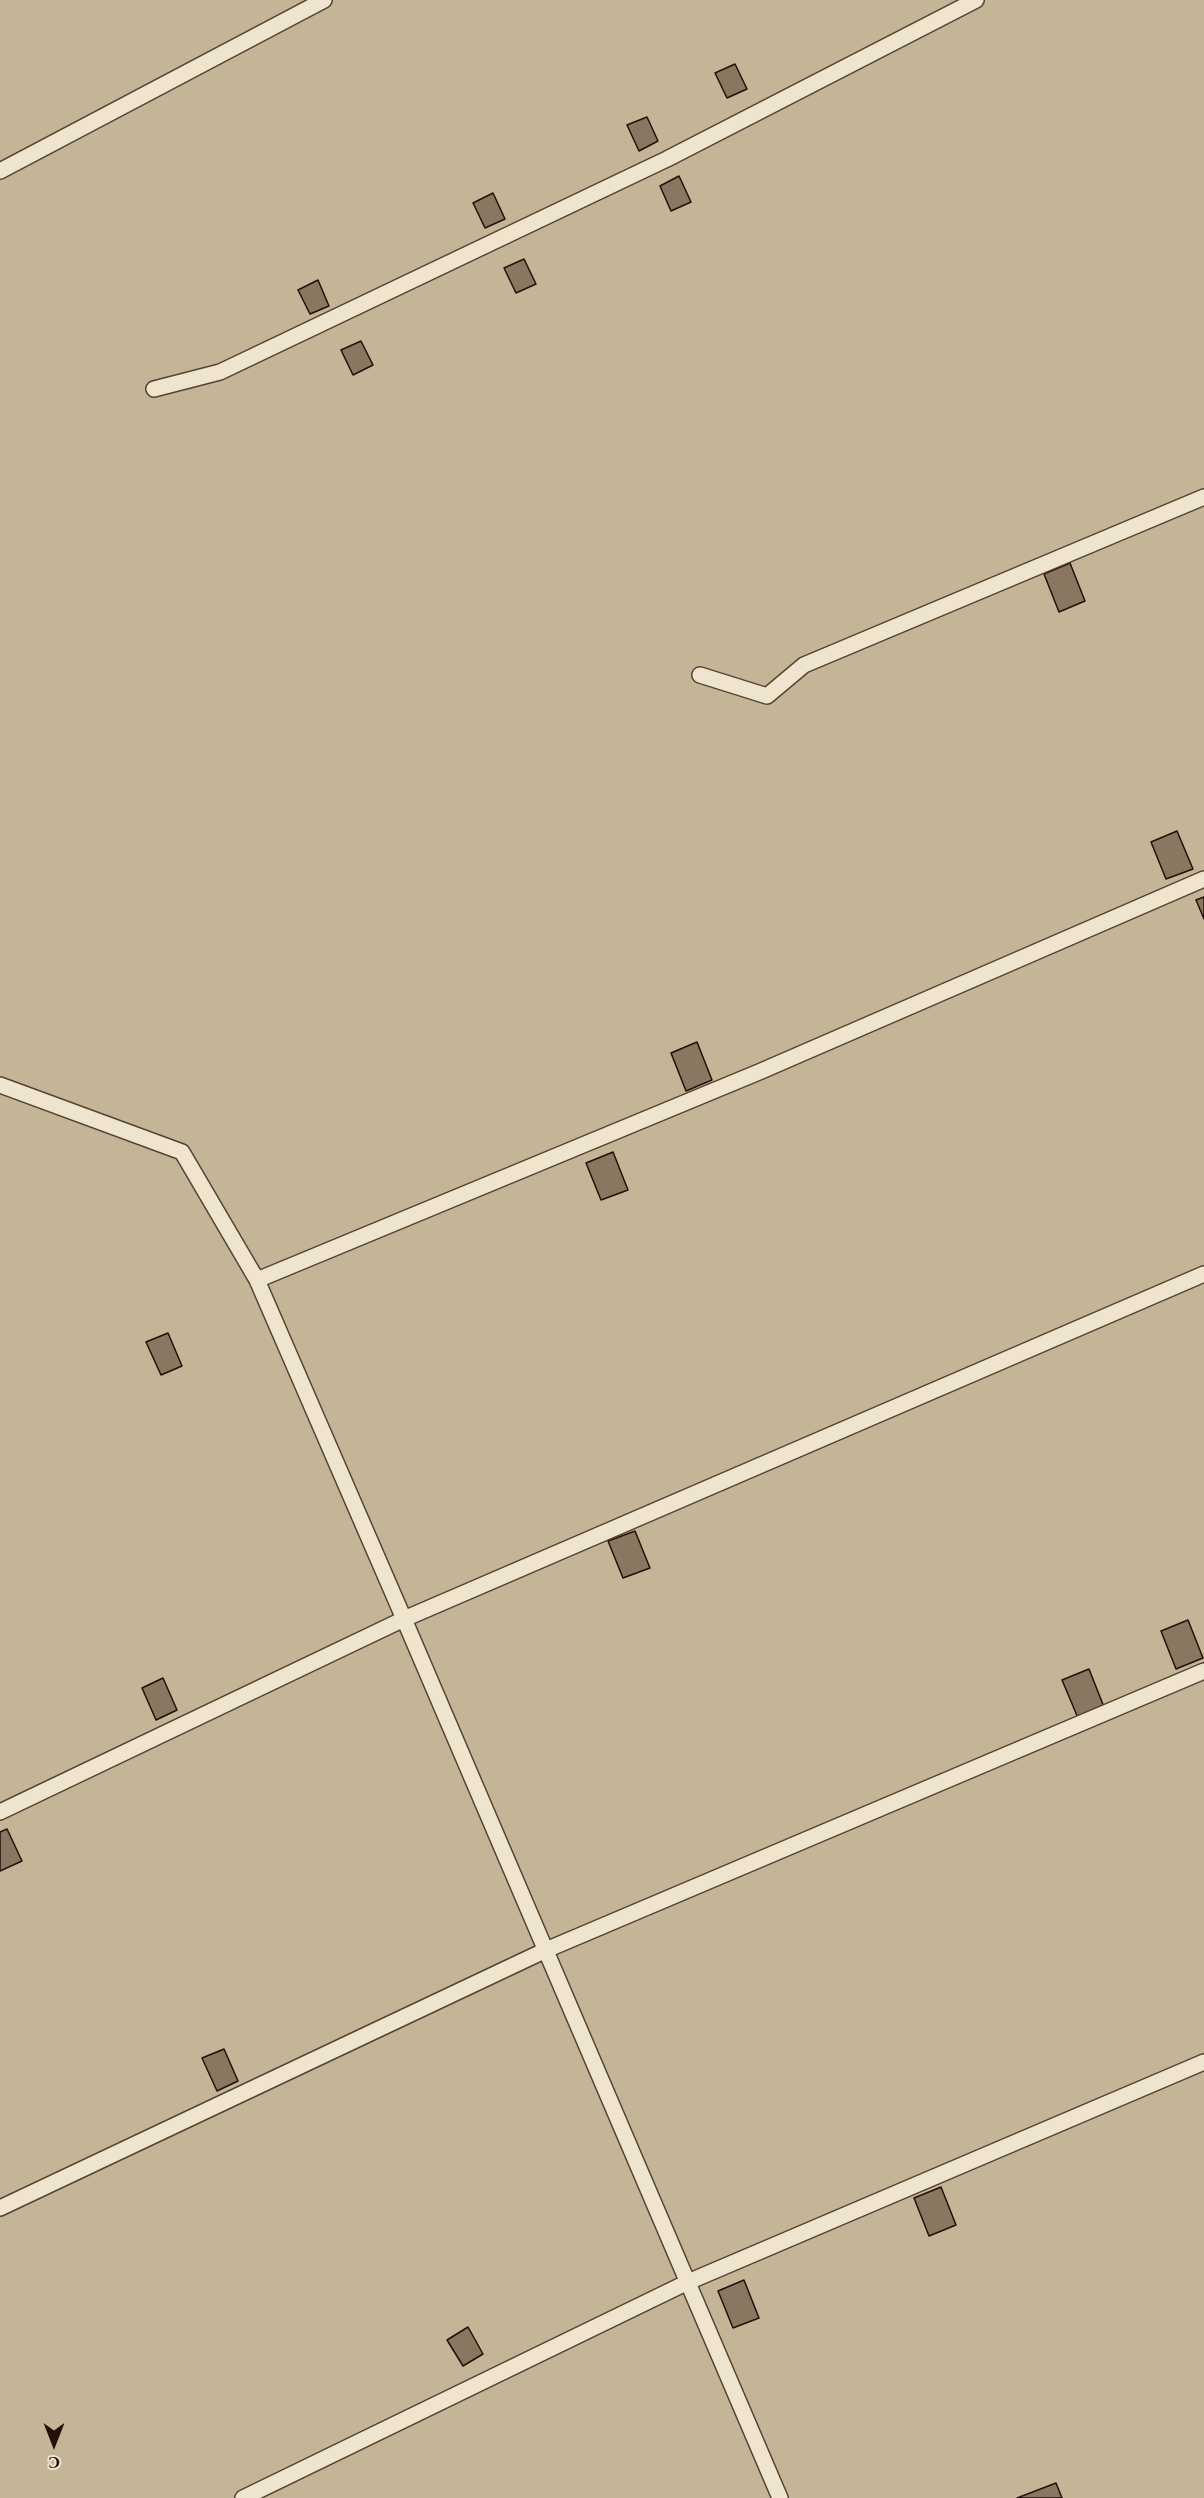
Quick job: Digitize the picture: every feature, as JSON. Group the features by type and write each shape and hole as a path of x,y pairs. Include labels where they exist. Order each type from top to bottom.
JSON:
{"lane":[{"path":"0,171 324,0"},
{"path":"154,389 220,372 667,159 976,0"},
{"path":"700,675 767,696 804,665 1204,497"},
{"path":"257,1280 759,1072 1204,879"},
{"path":"0,1085 182,1152 257,1280 780,2498"},
{"path":"0,1812 404,1619 1204,1274"},
{"path":"0,2208 546,1950 1204,1671"},
{"path":"243,2498 688,2282 1204,2062"}],"shaded area":[{"path":"0,0 1204,0 1204,2498 0,2498"}],"building":[{"path":"735,64 747,89 727,98 715,73"},
{"path":"647,117 658,141 639,151 627,125"},
{"path":"679,176 691,202 671,211 660,186"},
{"path":"493,193 505,219 485,228 473,203"},
{"path":"524,259 536,284 516,293 504,268"},
{"path":"318,280 329,306 310,314 298,290"},
{"path":"361,341 373,365 353,375 341,350"},
{"path":"1070,563 1085,601 1059,612 1044,574"},
{"path":"1177,831 1193,869 1166,879 1151,842"},
{"path":"1204,897 1204,919 1196,900"},
{"path":"697,1042 712,1080 686,1091 671,1053"},
{"path":"613,1152 628,1190 601,1200 586,1163"},
{"path":"168,1333 182,1366 161,1375 146,1342"},
{"path":"635,1531 650,1568 623,1578 608,1541"},
{"path":"1188,1620 1203,1658 1176,1669 1161,1631"},
{"path":"1089,1669 1104,1707 1078,1718 1062,1680"},
{"path":"163,1678 177,1710 156,1720 142,1688"},
{"path":"7,1829 22,1861 0,1871 0,1832"},
{"path":"224,2049 238,2081 217,2091 202,2058"},
{"path":"941,2187 956,2225 929,2236 914,2198"},
{"path":"744,2280 759,2318 733,2328 718,2291"},
{"path":"468,2327 483,2354 463,2366 447,2340"},
{"path":"1056,2483 1062,2498 1017,2498"}]}
